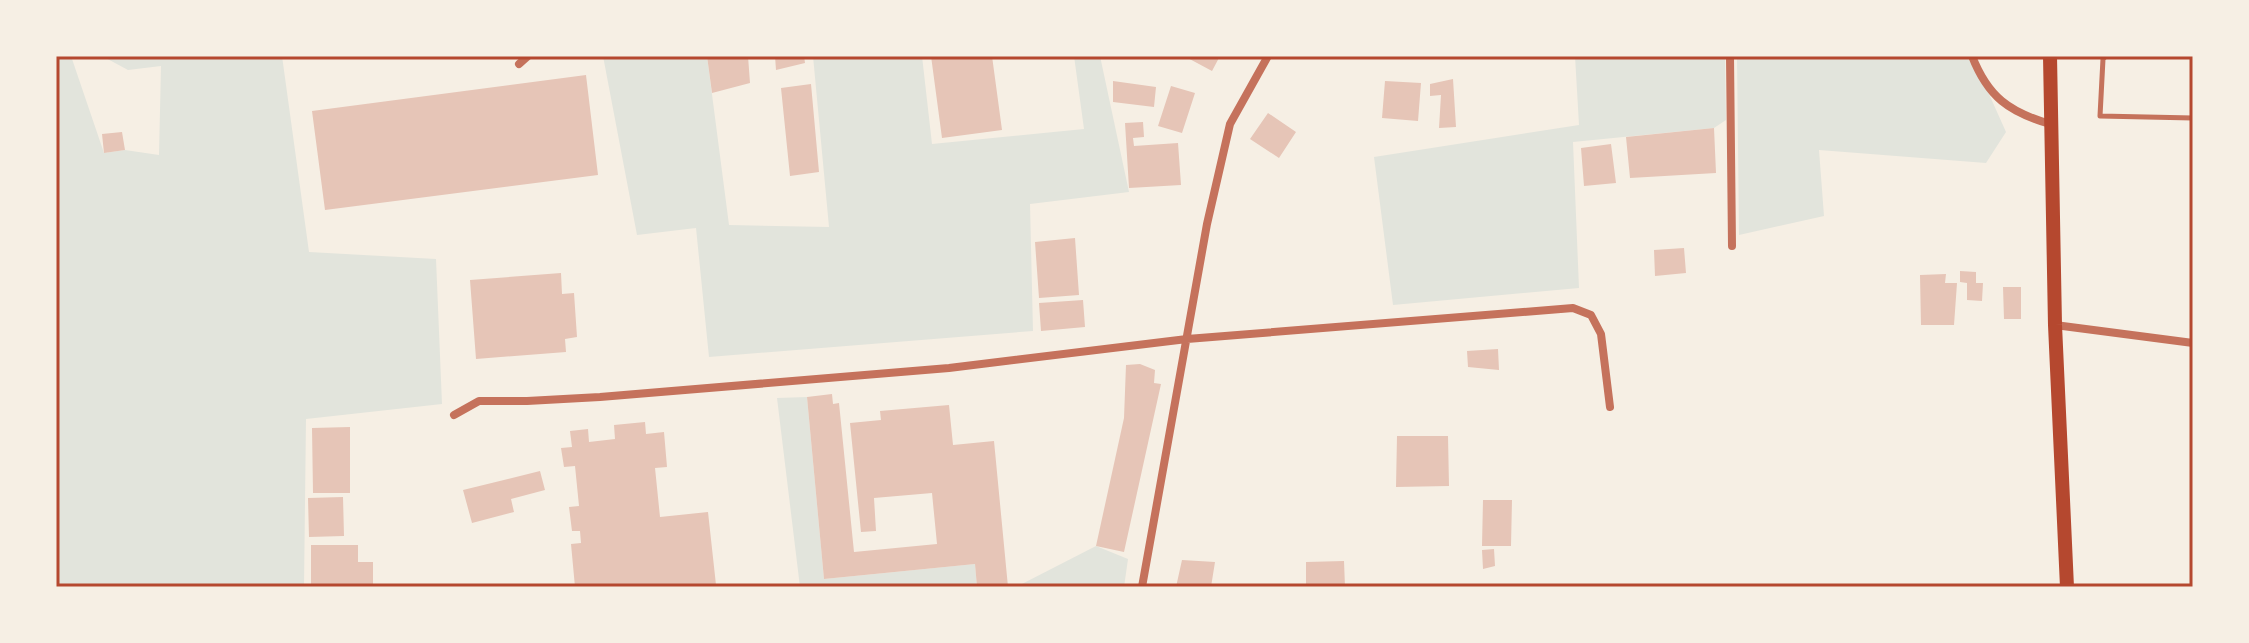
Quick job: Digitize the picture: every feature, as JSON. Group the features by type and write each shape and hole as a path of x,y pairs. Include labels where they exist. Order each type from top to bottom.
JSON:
{"main road":[{"path":"2050,56 2055,325 2067,587"}],"street":[{"path":"519,64 528,56"},
{"path":"1142,587 1207,224 1230,124 1268,56"},
{"path":"1730,56 1732,246"},
{"path":"1972,56 1990,92 2000,101 2031,118 2050,124"},
{"path":"454,415 479,401 585,398 949,368 1187,339 1573,308 1591,315 1601,334 1610,407"},
{"path":"2055,325 2193,343"}],"lane":[{"path":"2106,56 2103,59 2100,116 2193,118"}],"shaded area":[{"path":"56,56 71,56 104,153 125,150 159,155 161,66 128,70 102,56 189,56 185,59 194,56 282,56 309,252 436,259 442,404 306,419 304,587 56,587"},
{"path":"603,56 707,56 729,225 829,227 813,56 922,56 932,144 1084,129 1074,56 1100,56 1129,192 1030,204 1033,331 709,357 696,228 637,235"},
{"path":"1575,56 1725,56 1726,120 1714,128 1573,142 1579,288 1393,305 1374,157 1579,125"},
{"path":"1737,56 1972,56 2006,132 1986,163 1819,150 1824,216 1739,235"},
{"path":"807,397 824,579 975,564 977,587 800,587 777,398"},
{"path":"1096,546 1128,559 1124,587 1016,587"}],"building":[{"path":"707,56 748,56 750,83 712,93"},
{"path":"775,56 804,56 805,63 776,70"},
{"path":"931,56 992,56 1002,130 942,138"},
{"path":"1184,56 1220,56 1212,71"},
{"path":"586,75 598,175 325,210 312,111"},
{"path":"1453,79 1456,127 1439,128 1441,95 1430,96 1430,84"},
{"path":"1113,81 1156,87 1154,107 1113,102"},
{"path":"1385,81 1421,83 1418,121 1382,118"},
{"path":"811,84 819,172 790,176 781,88"},
{"path":"1171,86 1195,93 1182,133 1158,126"},
{"path":"1268,113 1296,132 1279,158 1250,139"},
{"path":"1143,122 1144,137 1133,138 1134,146 1178,143 1181,185 1129,188 1125,123"},
{"path":"1714,128 1716,173 1630,178 1626,137"},
{"path":"122,132 125,150 104,153 102,134"},
{"path":"1611,144 1616,183 1584,186 1581,148"},
{"path":"1075,238 1079,295 1039,298 1035,242"},
{"path":"1684,248 1686,273 1655,276 1654,250"},
{"path":"1960,271 1976,272 1976,283 1983,283 1982,301 1967,300 1967,283 1960,282"},
{"path":"561,273 562,294 574,293 577,337 565,339 566,352 476,359 470,280"},
{"path":"1946,274 1945,283 1957,283 1954,325 1921,325 1920,275"},
{"path":"2003,287 2021,287 2021,319 2004,319"},
{"path":"1083,300 1085,327 1041,331 1039,303"},
{"path":"1498,349 1499,370 1468,367 1467,351"},
{"path":"1140,364 1155,370 1154,383 1161,384 1124,552 1096,546 1124,418 1126,365"},
{"path":"832,394 833,404 839,403 854,552 937,544 932,493 874,498 876,531 861,532 850,423 881,420 880,411 949,405 953,445 994,441 1008,587 977,587 975,564 824,579 807,397"},
{"path":"645,422 646,434 664,432 667,467 655,468 660,517 708,512 716,585 575,587 571,544 581,543 580,531 572,531 569,507 579,506 575,466 564,467 561,448 572,447 570,431 588,429 589,442 615,439 614,425"},
{"path":"350,427 350,493 313,493 312,428"},
{"path":"1397,436 1448,436 1449,486 1396,487"},
{"path":"540,471 545,490 511,499 514,512 472,523 463,490"},
{"path":"343,497 344,536 309,537 308,498"},
{"path":"1483,500 1512,500 1511,546 1482,546"},
{"path":"311,545 358,545 358,562 373,562 373,587 311,587"},
{"path":"1494,549 1495,566 1483,569 1482,550"},
{"path":"1182,560 1215,562 1211,587 1176,587"},
{"path":"1344,561 1345,587 1306,587 1306,562"}]}
